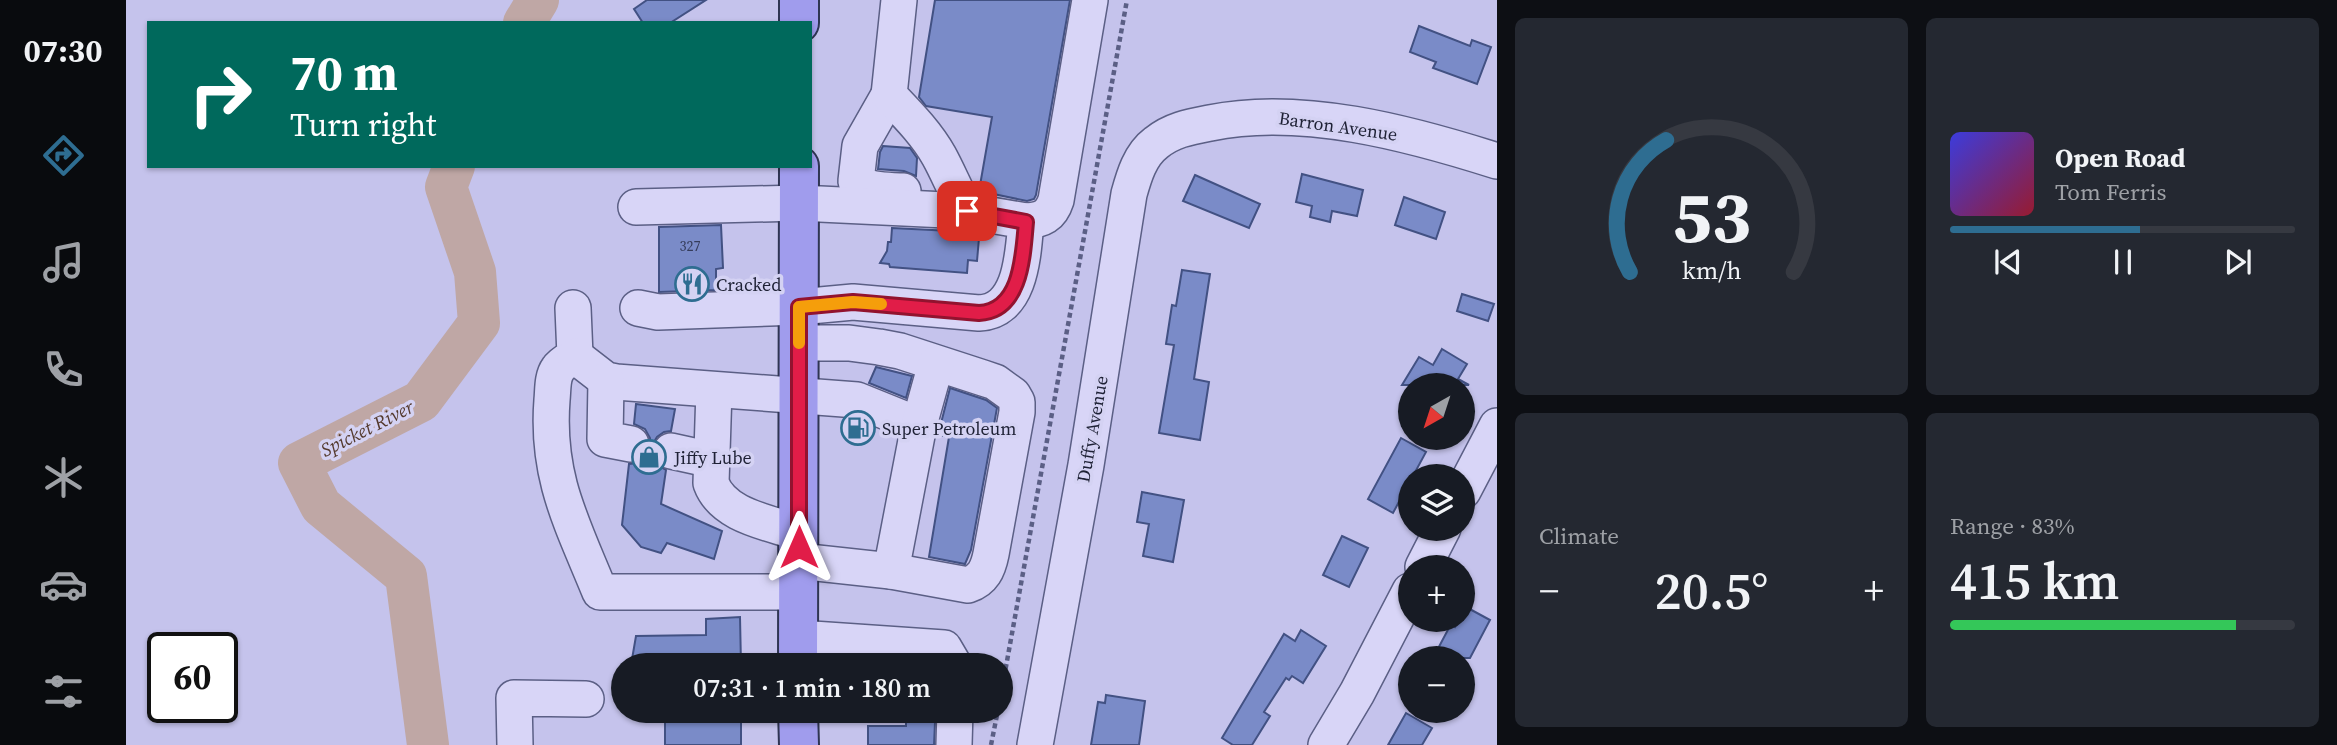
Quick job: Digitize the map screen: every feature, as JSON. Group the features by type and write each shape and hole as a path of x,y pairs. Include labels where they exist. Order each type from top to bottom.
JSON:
{"main road":[{"path":"799,0 799,21"},
{"path":"798,652 799,185"},
{"path":"798,723 799,745"}],"street":[{"path":"899,0 889,95 860,146 856,181 869,188 960,199 1026,222 1046,217 1053,210 1056,200 1090,0"},
{"path":"889,95 914,121 939,155 960,199"},
{"name":"Barron Avenue","path":"1176,129 1240,116 1290,116 1399,134 1497,161"},
{"name":"Duffy Avenue","path":"1035,745 1087,465 1129,194 1137,168 1153,145 1176,129"},
{"path":"636,206 799,185 960,199"},
{"path":"799,325 853,302 989,312 1000,307 1017,281 1022,266 1026,222"},
{"path":"573,308 575,356 606,380 857,400 919,425"},
{"path":"575,356 558,368 554,381 550,432 554,467 562,500 600,592 799,562 891,570 968,586 976,583 988,566 1017,412 1017,402 1013,395 995,382 900,351 849,343 799,325 638,308"},
{"path":"891,570 919,425 936,364"},
{"path":"606,380 605,439 631,444"},
{"path":"714,390 711,482 716,495 722,503 799,562"},
{"path":"1475,468 1497,426"},
{"path":"671,451 712,460"},
{"path":"1326,745 1398,615"},
{"path":"798,652 944,648 947,653"},
{"path":"515,745 514,698 586,699"},
{"path":"954,745 955,723"}],"path":[{"path":"1009,653 1128,0"},
{"path":"991,745 995,723"}],"building":[{"path":"647,0 706,0 673,21 642,21 634,9"},
{"path":"935,0 1070,0 1034,199 1027,201 979,191 992,117 926,106 919,97"},
{"path":"1419,26 1470,46 1472,40 1491,47 1477,84 1433,68 1436,62 1410,52"},
{"path":"883,146 910,148 917,158 916,176 904,171 878,169"},
{"path":"1302,174 1363,190 1357,216 1332,211 1330,222 1310,217 1312,206 1296,202"},
{"path":"1195,175 1260,204 1249,228 1183,201"},
{"path":"1404,197 1445,212 1436,239 1395,225"},
{"path":"721,225 723,268 716,269 716,290 659,292 659,227"},
{"path":"892,228 971,232 970,237 979,238 977,261 968,260 967,273 890,267 889,264 880,263 887,251 888,242 891,242"},
{"path":"1182,270 1210,274 1194,379 1209,382 1200,440 1159,433 1174,345 1166,344 1172,305 1176,306"},
{"path":"1462,294 1494,304 1488,321 1457,311"},
{"path":"1442,349 1467,364 1462,373 1409,373 1419,357 1433,365"},
{"path":"876,367 912,376 906,398 869,383"},
{"path":"950,388 986,400 997,408 971,550 965,564 929,557 949,437 938,435"},
{"path":"636,404 675,409 671,431 657,437 651,447 645,429 634,424"},
{"path":"1398,444 1398,450 1426,452 1420,464 1398,464 1398,504 1393,513 1368,499"},
{"name":"Jiffy Lube","path":"651,447 652,458 666,470 661,504 722,531 714,559 667,543 661,553 641,547 622,525 629,464 646,458"},
{"path":"1142,492 1184,500 1173,562 1143,556 1149,524 1137,522"},
{"path":"1342,536 1368,548 1349,587 1323,575"},
{"path":"1475,612 1490,620 1475,648 1475,646 1439,646 1447,632 1475,632"},
{"path":"740,617 741,653 633,653 636,636 706,635 706,619"},
{"path":"1301,630 1326,646 1303,683 1292,676 1289,680 1286,678 1264,712 1270,716 1252,745 1233,745 1222,738 1284,634 1295,641"},
{"path":"1106,695 1145,701 1139,745 1091,745 1098,702 1105,703"},
{"path":"665,723 741,723 741,745 665,745"},
{"path":"906,723 935,723 934,745 868,745 868,726 906,726"},
{"path":"1400,723 1423,723 1432,728 1422,745 1388,745"}],"waterway":[{"name":"Spicket River","path":"525,21 538,0"},
{"name":"Spicket River","path":"428,745 406,576 321,506 299,463 421,401 479,323 475,272 446,187 453,168"}],"slow traffic":[{"path":"799,343 799,307 853,302 881,304"}],"place":[{"name":"Cracked","path":"692,284"},
{"name":"Super Petroleum","path":"858,428"},
{"name":"Jiffy Lube","path":"649,457"}],"route":[{"path":"799,547 799,307 853,302 979,313 1000,307 1009,296 1022,266 1026,222 967,211"}]}
